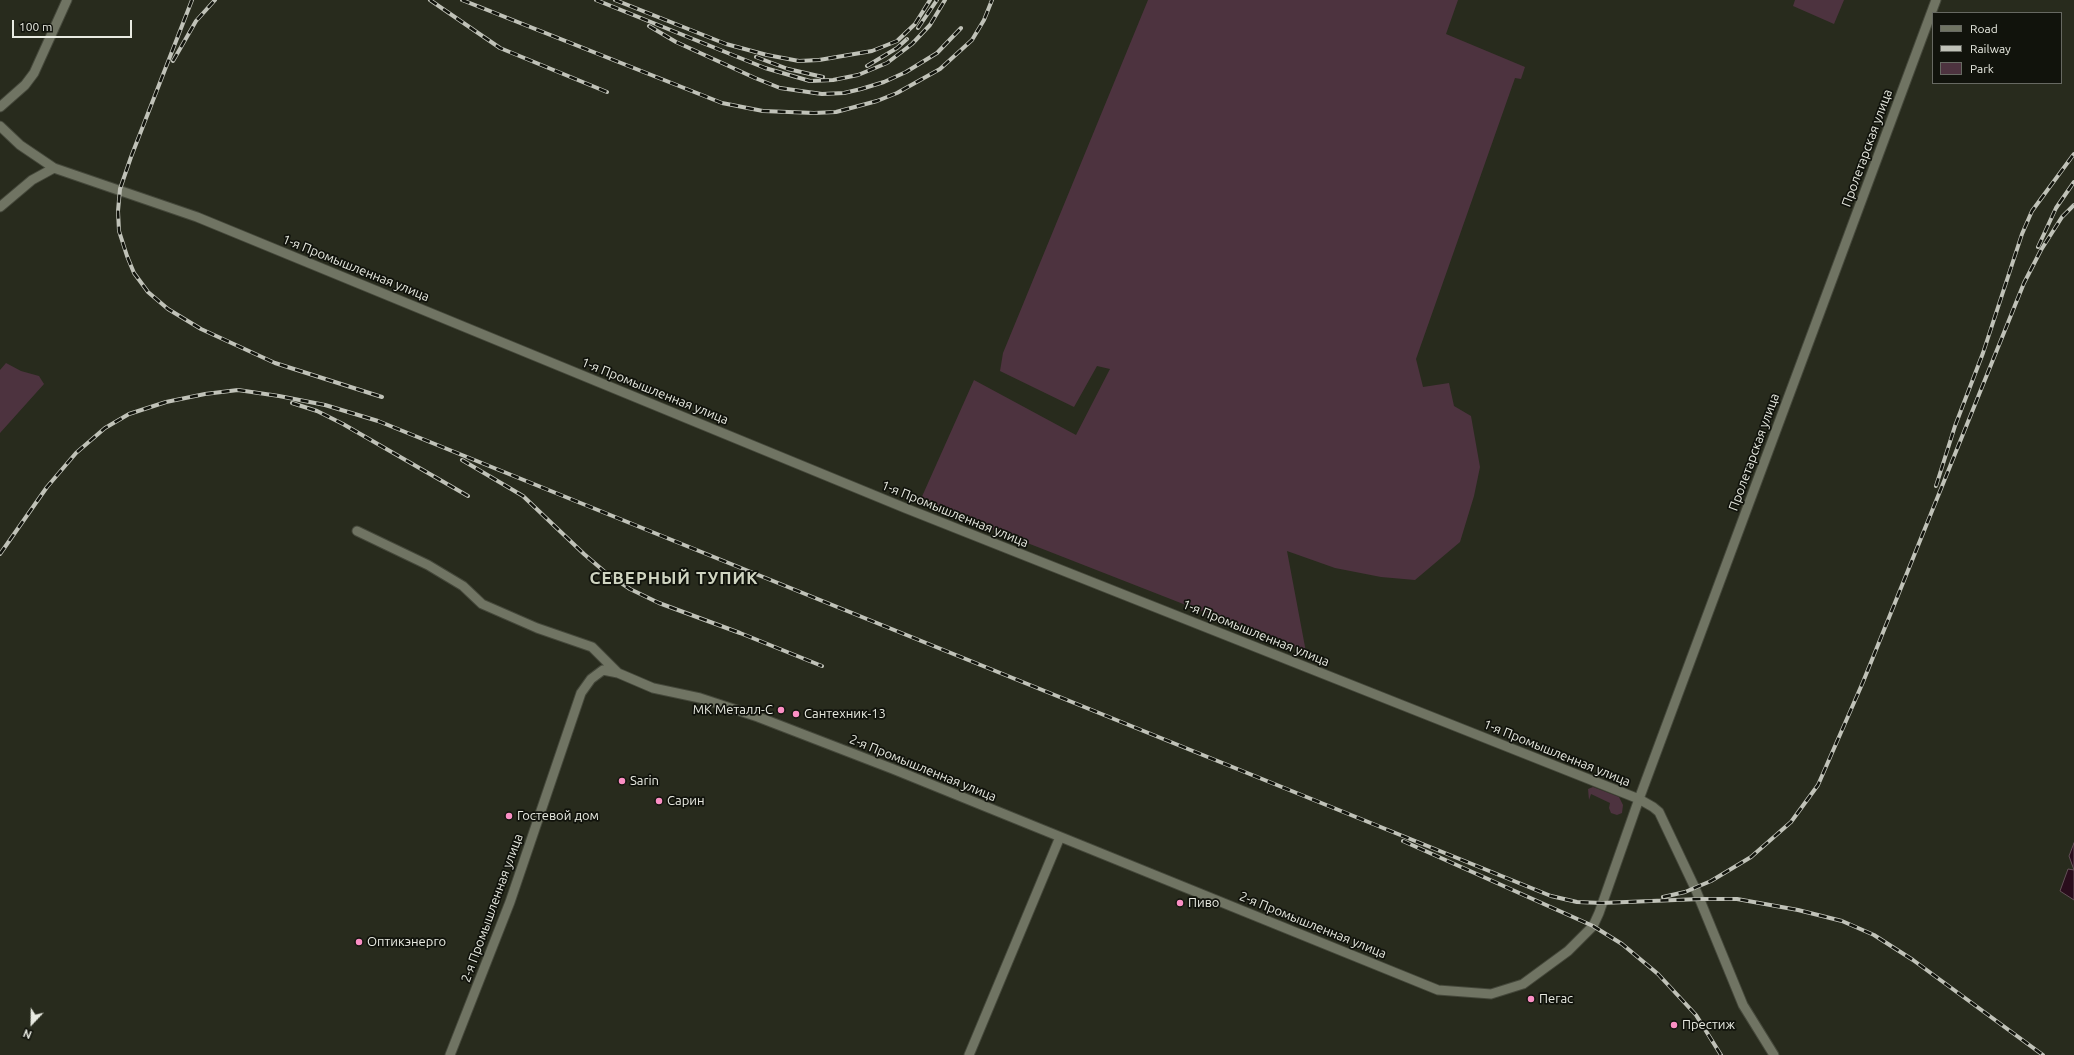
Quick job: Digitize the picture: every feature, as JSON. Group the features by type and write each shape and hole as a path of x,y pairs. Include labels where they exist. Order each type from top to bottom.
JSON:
{"street":[{"path":"0,107 26,84 34,73 67,0"},
{"name":"Пролетарская улица","path":"1599,913 1638,799 1936,0"},
{"name":"1-я Промышленная улица","path":"0,126 20,145 54,168 197,217 912,511 1638,799 1659,812 1695,888 1743,1005 1774,1055"},
{"path":"0,207 32,180 54,168"},
{"path":"357,531 428,565 463,586 482,604 537,628 592,647 618,673"},
{"name":"2-я Промышленная улица","path":"450,1055 510,902 580,693 591,678 603,670 618,673 653,688 700,698 758,717 1438,990 1490,994 1523,984 1568,951 1593,926 1599,913"},
{"path":"969,1055 1060,837"}],"green space":[{"path":"1148,0 1458,0 1446,34 1525,67 1521,79 1515,78 1416,359 1423,387 1449,383 1454,406 1471,416 1480,467 1474,496 1460,542 1415,580 1381,577 1335,568 1287,551 1306,652 920,501 974,380 1076,435 1110,369 1097,366 1074,407 1000,371 1003,353"},
{"path":"1795,0 1844,0 1834,24 1793,6"},
{"path":"6,363 21,371 39,376 44,384 0,433 0,370"},
{"path":"1593,787 1619,797 1623,805 1622,813 1617,815 1611,813 1609,808 1610,803 1591,794 1589,800 1588,789"}],"shaded area":[{"path":"2074,843 2074,870 2069,856"},
{"path":"2068,869 2074,870 2074,900 2060,891"}],"railway":[{"path":"192,0 120,189 118,211 119,231 134,273 148,292 168,309 201,329 275,363 382,397"},
{"path":"173,61 196,21 215,0"},
{"path":"430,0 500,48 607,92"},
{"path":"462,0 722,103 763,111 814,113 836,112 877,101 897,93 940,69 972,40 984,20 992,0"},
{"path":"596,0 765,68 810,81 833,80 858,75 887,63 912,44 930,25 945,0"},
{"path":"615,0 726,44 767,55 799,61 819,60 872,51 897,41 915,24 930,0"},
{"path":"918,28 937,0"},
{"path":"649,26 676,42 780,88 822,94 844,93 861,89 884,82 906,72 937,53 961,28"},
{"path":"867,66 897,48 907,39"},
{"path":"756,57 788,69 823,77"},
{"path":"1936,486 1955,426 1983,353 2022,234 2032,211 2074,154"},
{"path":"2038,247 2056,208 2074,182"},
{"path":"1663,897 1685,892 1711,881 1751,857 1791,822 1818,785 1863,682 2024,283 2041,250 2062,217 2074,205"},
{"path":"0,554 47,487 76,453 105,428 129,414 166,402 205,394 238,390 325,405 378,421 1551,896 1577,902 1602,903 1737,899 1798,910 1842,921 1874,935 1913,960 2043,1055"},
{"path":"292,403 317,411 343,424 468,496"},
{"path":"462,460 523,496 584,554 605,572 630,589 659,603 740,633 822,666"},
{"path":"1403,841 1593,926 1622,944 1658,974 1696,1015 1721,1055"}],"place":[{"name":"МК Металл-С","path":"781,710"},
{"name":"Сантехник-13","path":"796,714"},
{"name":"Sarin","path":"622,781"},
{"name":"Сарин","path":"659,801"},
{"name":"Гостевой дом","path":"509,816"},
{"name":"Пиво","path":"1180,903"},
{"name":"Оптикэнерго","path":"359,942"},
{"name":"Пегас","path":"1531,999"},
{"name":"Престиж","path":"1674,1025"}],"district":[{"name":"СЕВЕРНЫЙ ТУПИК","path":"674,578"}]}
